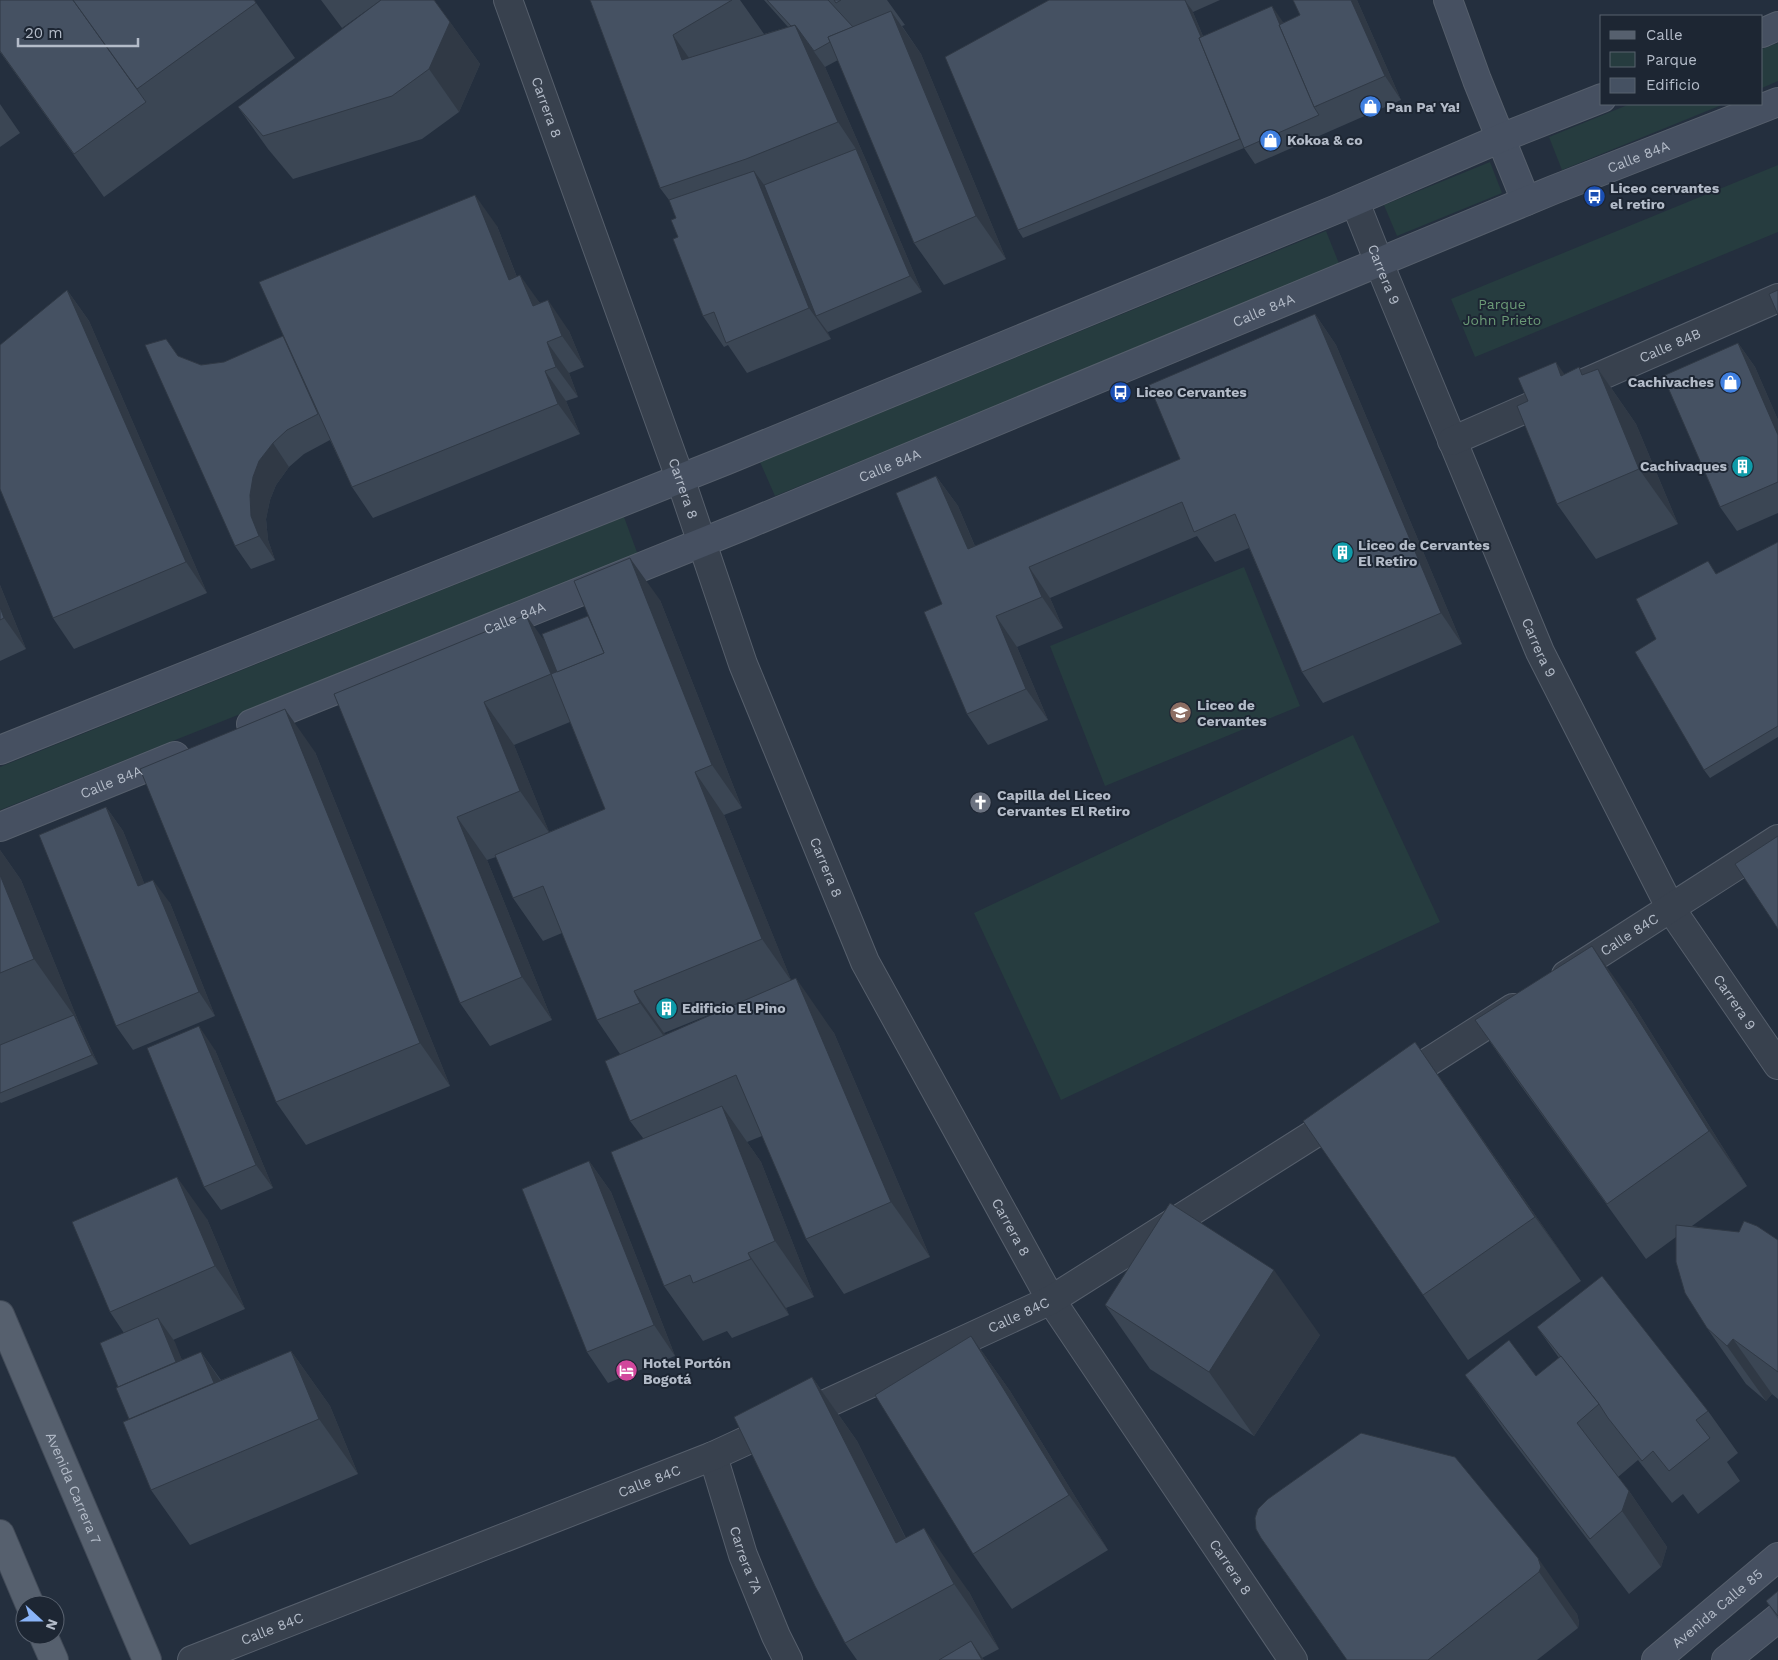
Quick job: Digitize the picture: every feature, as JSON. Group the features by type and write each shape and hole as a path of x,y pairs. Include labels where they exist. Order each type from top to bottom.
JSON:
{"main road":[{"name":"Avenida Carrera 7","path":"0,1315 148,1660"},
{"path":"0,1534 26,1595"},
{"path":"47,1645 54,1660"}],"street":[{"name":"Carrera 8","path":"508,0 680,478 743,664 865,962 1051,1300 1293,1660"},
{"path":"1448,0 1477,80 1526,201"},
{"path":"1763,33 1778,26"},
{"path":"0,750 680,478 1355,202 1502,138 1600,99"},
{"name":"Calle 84A","path":"226,734 702,542 1526,201 1778,102"},
{"name":"Carrera 9","path":"1355,202 1540,652 1671,909 1778,1065"},
{"name":"Calle 84B","path":"1452,441 1778,298"},
{"name":"Calle 84A","path":"0,827 199,746"},
{"name":"Calle 84C","path":"192,1660 713,1456 1051,1300 1671,909 1778,839"},
{"name":"Carrera 7A","path":"713,1456 743,1555 776,1636 788,1660"},
{"name":"Avenida Calle 85","path":"1656,1660 1778,1557"},
{"path":"1726,1660 1778,1618"}],"green space":[{"path":"1778,43 1778,81 1763,88 1763,49"},
{"path":"1628,105 1722,105 1562,170 1549,137"},
{"path":"1490,162 1502,193 1397,236 1384,205"},
{"name":"Parque John Prieto","path":"1778,165 1778,232 1475,357 1451,299"},
{"path":"1326,231 1340,266 775,496 760,462"},
{"path":"624,517 638,555 0,810 0,767"},
{"path":"1244,567 1300,706 1105,786 1050,646"},
{"path":"1353,735 1440,922 1061,1100 974,913"}],"building":[{"path":"0,0 73,0 146,102 74,154 0,51"},
{"path":"73,0 254,0 256,3 137,89"},
{"path":"381,0 434,0 450,22 429,69 392,96 263,136 238,107"},
{"path":"590,0 732,0 673,35 682,60 795,25 838,122 746,159 660,188"},
{"path":"767,0 828,0 853,27 828,37 830,42 814,51 795,25 791,26"},
{"path":"1049,0 1185,0 1240,139 1018,230 945,57"},
{"path":"1293,0 1351,0 1385,76 1314,107 1279,25 1300,15"},
{"path":"1272,6 1319,115 1244,148 1199,38"},
{"path":"891,11 976,216 914,243 828,37"},
{"path":"856,149 910,276 816,316 764,185"},
{"path":"754,171 809,308 726,343 714,312 703,316 673,239 678,237 671,220 676,218 669,200"},
{"path":"475,195 509,280 520,275 533,306 548,300 562,336 547,342 556,367 545,371 558,404 352,487 259,282"},
{"path":"67,290 186,562 53,618 0,489 0,345"},
{"path":"1778,290 1778,315 1769,294"},
{"name":"Liceo de Cervantes El Retiro","path":"1315,314 1441,613 1302,672 1235,514 1194,532 1182,502 1029,567 1042,597 996,616 1026,689 967,714 924,612 942,604 896,493 936,476 968,549 1180,459 1149,385"},
{"path":"283,336 318,414 287,430 273,443 259,461 253,477 250,495 251,516 259,536 235,546 145,345 166,339 178,356 201,365 224,362"},
{"name":"Cachivaques","path":"1738,343 1778,435 1778,482 1720,507 1663,376"},
{"path":"1556,362 1561,376 1579,367 1582,375 1598,369 1639,469 1557,504 1517,406 1528,401 1518,378"},
{"path":"1778,542 1778,726 1704,770 1635,652 1656,639 1636,599 1708,561 1716,574"},
{"path":"630,558 712,765 695,772 762,939 634,991 640,1003 597,1020 543,886 513,898 495,855 605,809 551,674 604,653 574,581"},
{"path":"0,607 4,618 0,620"},
{"path":"526,615 551,674 484,702 520,791 457,817 522,977 460,1003 334,694"},
{"path":"588,616 604,653 557,672 542,634"},
{"path":"285,709 420,1043 276,1102 140,769"},
{"path":"106,807 138,886 153,880 199,992 116,1026 39,835"},
{"path":"1778,836 1778,929 1735,864"},
{"path":"0,875 34,959 0,973"},
{"path":"1592,946 1709,1131 1607,1204 1475,1020"},
{"path":"796,978 891,1202 806,1239 736,1075 630,1121 605,1061"},
{"path":"74,1015 92,1055 0,1093 0,1045"},
{"path":"199,1026 256,1165 204,1187 147,1048"},
{"path":"1415,1042 1535,1217 1423,1295 1303,1121"},
{"path":"722,1106 775,1241 748,1253 751,1259 693,1283 690,1275 664,1286 611,1152"},
{"path":"589,1161 654,1325 587,1352 522,1189"},
{"path":"177,1177 215,1266 110,1312 72,1222"},
{"path":"1170,1203 1274,1270 1209,1372 1105,1305"},
{"path":"1744,1221 1757,1226 1778,1240 1778,1372 1733,1339 1727,1346 1707,1328 1685,1293 1676,1262 1676,1225 1739,1232"},
{"path":"1602,1276 1708,1411 1696,1420 1710,1438 1669,1471 1653,1451 1642,1461 1537,1327"},
{"path":"158,1318 176,1362 118,1387 100,1343"},
{"path":"971,1336 1069,1495 973,1554 875,1395"},
{"path":"1509,1340 1536,1376 1561,1356 1599,1404 1577,1423 1629,1491 1622,1511 1590,1539 1465,1375"},
{"path":"291,1351 319,1419 151,1490 123,1422"},
{"path":"201,1352 214,1383 129,1419 116,1388"},
{"path":"812,1377 896,1543 924,1528 954,1584 845,1643 815,1586 734,1417"},
{"path":"1361,1433 1455,1457 1538,1558 1541,1567 1539,1572 1428,1660 1347,1660 1256,1529 1255,1518 1258,1509 1268,1499"},
{"path":"1778,1591 1778,1616 1766,1601"},
{"path":"971,1641 982,1660 939,1660"}],"place":[{"name":"Pan Pa' Ya!","path":"1370,107"},
{"name":"Kokoa & co","path":"1271,140"},
{"name":"Liceo cervantes el retiro","path":"1594,196"},
{"name":"Cachivaches","path":"1730,382"},
{"name":"Liceo Cervantes","path":"1120,392"},
{"name":"Cachivaques","path":"1743,466"},
{"name":"Liceo de Cervantes El Retiro","path":"1342,553"},
{"name":"Liceo de Cervantes","path":"1181,713"},
{"name":"Capilla del Liceo Cervantes El Retiro","path":"981,803"},
{"name":"Edificio El Pino","path":"666,1008"},
{"name":"Hotel Portón Bogotá","path":"627,1371"}]}
